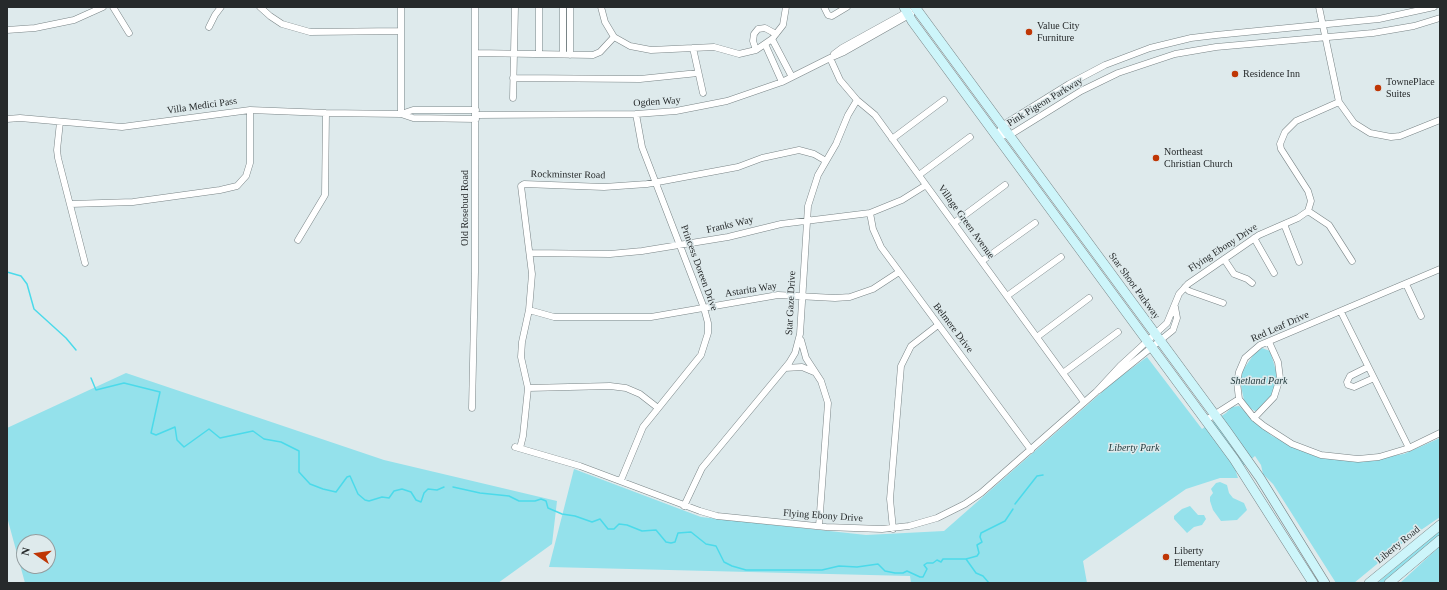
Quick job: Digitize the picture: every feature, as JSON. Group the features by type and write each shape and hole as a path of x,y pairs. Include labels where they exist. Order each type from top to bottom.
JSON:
{"street":[{"path":"7,30 35,28 68,22 102,7"},
{"path":"113,7 130,33"},
{"path":"209,27 215,14 221,7"},
{"path":"260,7 282,24 310,32 401,31"},
{"path":"401,7 401,114"},
{"name":"Old Rosebud Road","path":"472,408 476,115 475,7"},
{"path":"513,98 515,7"},
{"path":"539,7 539,54"},
{"path":"563,7 563,54"},
{"path":"570,7 570,55"},
{"path":"601,7 605,22 614,37 630,46 651,50 714,47 739,54 756,50 774,37 783,25 786,7"},
{"path":"824,7 828,15 832,16 846,7"},
{"path":"1319,7 1339,102 1343,109 1359,127 1380,136 1391,137 1400,136 1440,120"},
{"name":"Pink Pigeon Parkway","path":"997,136 1003,125 1090,73 1150,48 1178,41 1210,36 1324,26 1379,19 1434,7"},
{"name":"Ogden Way","path":"476,115 636,114 676,111 739,98 782,82 830,58 842,48 906,12 917,8"},
{"name":"Star Shoot Parkway","path":"917,8 1260,478 1326,583"},
{"path":"906,12 1234,459 1313,583"},
{"name":"Pink Pigeon Parkway","path":"997,136 1010,135 1081,91 1118,73 1153,60 1202,48 1389,30 1440,18"},
{"path":"756,50 753,41 754,34 758,29 765,28 774,37 792,77"},
{"path":"475,53 514,55 593,55 600,52 614,37"},
{"path":"765,44 782,82"},
{"path":"693,48 703,93"},
{"name":"Village Green Avenue","path":"830,58 840,80 857,100 875,115 1084,402"},
{"path":"513,78 640,79 698,73"},
{"name":"Star Gaze Drive","path":"684,506 702,468 784,368 795,352 800,337 806,221 812,188 836,144 848,115 857,100"},
{"path":"892,139 944,100"},
{"path":"1339,102 1296,120 1285,132 1280,144 1281,149 1308,191 1311,201 1308,212 1329,225 1352,262"},
{"path":"71,204 133,202 220,190 237,186 246,176 250,163 250,110"},
{"name":"Villa Medici Pass","path":"7,119 20,118 122,127 250,110 326,114 401,114 413,118 476,115"},
{"path":"298,240 325,195 326,114"},
{"name":"Princess Doreen Drive","path":"621,480 643,428 704,350 708,333 708,323 704,308 639,137 636,114"},
{"path":"60,122 57,150 58,158 85,263"},
{"path":"919,176 970,137"},
{"name":"Rockminster Road","path":"517,448 523,436 528,388 521,357 522,342 529,310 532,274 531,253 521,186 524,184 604,187 656,182 738,167 762,158 799,150 814,154 826,161"},
{"name":"Franks Way","path":"531,253 610,254 642,251 728,237 781,224 870,213 902,200 926,185"},
{"path":"954,223 1005,185"},
{"name":"Flying Ebony Drive","path":"517,448 580,466 621,480 684,506 717,516 819,526 893,528 924,522 965,504 981,494 1096,392 1120,366 1175,326 1177,318 1174,306 1179,294 1201,273 1254,238 1308,212"},
{"name":"Belmere Drive","path":"870,213 877,238 899,272 1031,450"},
{"path":"982,261 1035,223"},
{"path":"1284,224 1299,262"},
{"path":"1254,238 1274,273"},
{"path":"1008,296 1061,257"},
{"path":"1224,259 1234,274 1247,279 1252,283"},
{"name":"Red Leaf Drive","path":"1239,399 1237,382 1241,364 1254,349 1440,269"},
{"name":"Astarita Way","path":"529,310 554,316 651,317 778,295 835,298 858,295 873,289 899,272"},
{"path":"1406,284 1421,316"},
{"path":"1185,287 1189,291 1223,303"},
{"path":"1037,337 1089,298"},
{"path":"1341,312 1409,448"},
{"path":"893,528 890,499 901,366 911,346 938,325"},
{"path":"1063,373 1118,332"},
{"path":"800,337 806,358 826,395 828,414 819,526"},
{"path":"1254,418 1274,396 1280,378 1278,362 1269,342"},
{"path":"784,368 802,367 814,372"},
{"path":"1368,367 1350,376 1347,382 1348,384 1354,387 1374,378"},
{"path":"528,388 610,386 626,388 640,394 658,408"},
{"path":"1206,420 1239,399 1254,418 1292,444 1321,455 1344,458 1371,458 1409,448 1440,434"},
{"name":"Liberty Road","path":"1369,583 1440,525"},
{"path":"1389,583 1440,540"}],"green space":[{"name":"Shetland Park","path":"1262,348 1270,351 1278,377 1275,391 1259,410 1255,411 1248,407 1244,400 1241,386 1241,373 1254,354"},
{"name":"Liberty Park","path":"1147,357 1202,429 1226,413 1232,407 1239,406 1272,436 1317,457 1361,461 1404,454 1440,438 1440,517 1405,541 1354,583 1336,583 1273,484 1263,474 1261,465 1255,456 1236,472 1238,478 1220,478 1186,489 1083,561 1087,583 911,583 910,576 549,567 574,469 701,517 866,535 944,531 1117,379"},
{"path":"126,373 384,460 557,501 552,544 498,583 25,583 23,574 56,574 56,534 16,534 16,550 7,517 7,428"},
{"path":"1220,482 1227,485 1229,493 1233,498 1244,503 1247,510 1237,520 1221,521 1213,510 1210,501 1210,497 1213,493 1211,489 1216,483"},
{"path":"1190,506 1198,515 1204,515 1206,519 1202,525 1194,527 1187,533 1174,519 1174,516 1182,509"},
{"path":"1439,531 1440,535 1383,583 1377,583"},
{"path":"1440,546 1440,583 1400,583"}],"waterway":[{"path":"7,272 21,276 27,284 34,309 66,338 76,350"},
{"path":"91,378 96,390 124,383 160,392 151,433 156,435 175,427 177,440 184,447 209,429 220,438 253,431 264,439 281,442 299,451 299,472 310,484 323,489 336,492 347,477 350,476 358,494 365,500 369,501 382,497 389,498 394,491 402,489 411,492 416,500 421,502 424,493 428,489 437,490 444,487"},
{"path":"1015,504 1037,476 1043,475"},
{"path":"453,487 480,493 509,496 519,501 535,501 541,499 546,501 548,508 562,514 575,516 592,522 600,519 608,529 614,529 619,524 627,525 642,531 656,530 666,542 671,543 675,542 678,533 691,532 706,544 716,546 724,562 746,570 822,570 839,566 857,567 878,564 885,571 895,573 903,573 907,571 920,577 923,577 927,569 924,565 927,563 933,563 937,560 941,562 943,559 966,559 977,556 979,553 977,545 982,542 980,537 981,533 1005,521 1013,509"},
{"path":"966,559 976,573 983,576 989,583"}],"place":[{"name":"Value City Furniture","path":"1029,32"},
{"name":"Residence Inn","path":"1235,74"},
{"name":"TownePlace Suites","path":"1378,88"},
{"name":"Northeast Christian Church","path":"1156,158"},
{"name":"Liberty Elementary","path":"1166,557"}]}
